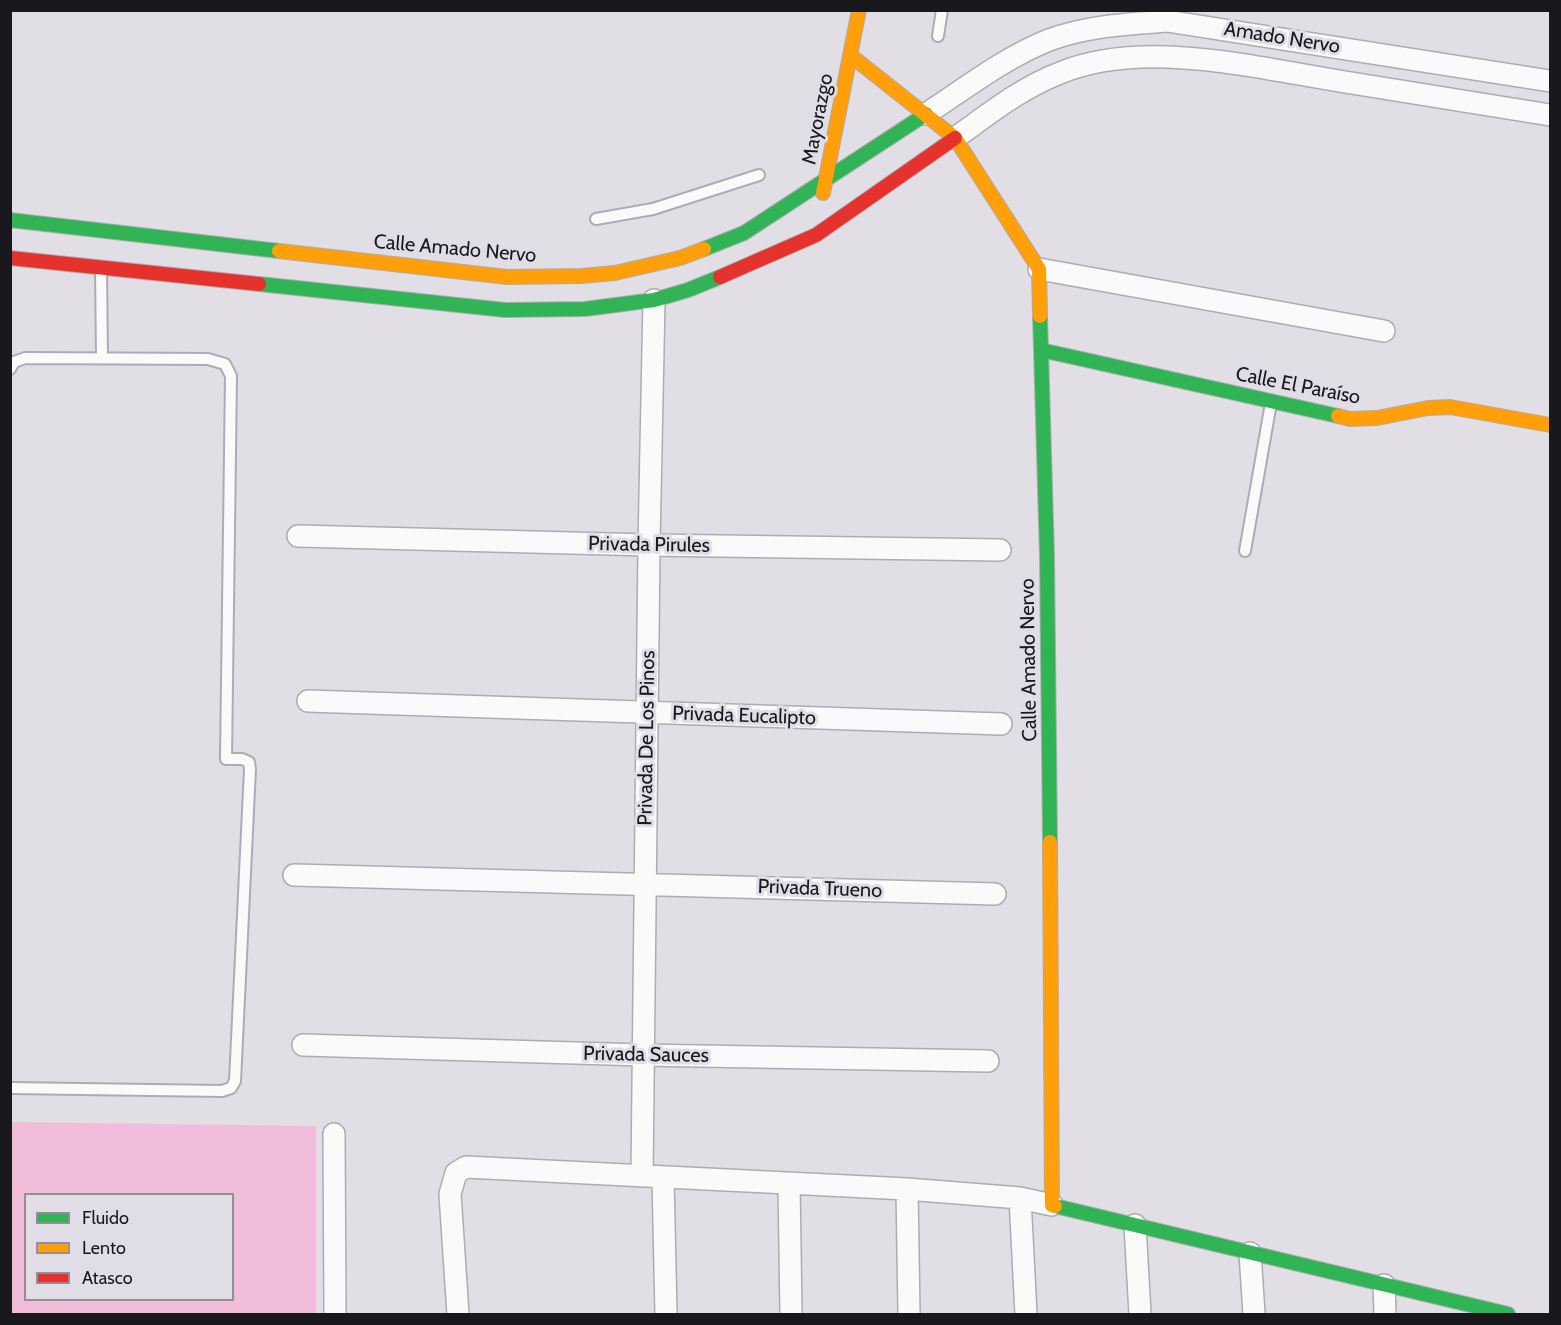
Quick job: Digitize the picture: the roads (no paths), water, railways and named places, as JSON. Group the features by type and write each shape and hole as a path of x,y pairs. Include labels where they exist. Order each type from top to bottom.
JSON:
{"main road":[{"name":"Mayorazgo","path":"816,235 860,10"},
{"path":"850,55 956,138 1039,269"},
{"name":"Calle Amado Nervo","path":"10,220 507,278 615,273 680,258 744,233 926,114"},
{"path":"10,258 504,310 585,309 654,300 688,290 816,235 956,138"},
{"name":"Calle Amado Nervo","path":"1039,269 1047,567 1052,1205"},
{"name":"Calle El Paraíso","path":"1041,351 1350,419 1377,418 1428,408 1450,407 1551,425"},
{"path":"1052,1205 1495,1313"}],"street":[{"name":"Amado Nervo","path":"926,114 1008,59 1050,40 1108,25 1167,21 1551,81"},
{"name":"Amado Nervo","path":"956,138 1025,89 1061,72 1112,59 1167,57 1249,66 1551,115"},
{"path":"361,296 364,261"},
{"path":"1039,269 1384,331"},
{"name":"Privada De Los Pinos","path":"642,1176 654,300"},
{"name":"Privada Pirules","path":"298,536 649,545 1000,549"},
{"name":"Privada Eucalipto","path":"308,701 1001,724"},
{"path":"294,875 645,884"},
{"name":"Privada Trueno","path":"645,884 995,894"},
{"name":"Privada Sauces","path":"303,1045 643,1055 988,1061"},
{"path":"334,1134 335,1314"},
{"path":"458,1314 450,1194 456,1173 466,1167 907,1189 1020,1198 1052,1205"},
{"path":"663,1177 666,1314"},
{"path":"789,1184 791,1314"},
{"path":"907,1189 909,1314"},
{"path":"1020,1198 1026,1314"},
{"path":"1135,1225 1140,1314"},
{"path":"1250,1253 1254,1314"},
{"path":"1384,1285 1385,1314"}],"lane":[{"path":"938,36 942,10"},
{"path":"596,219 653,209 759,174"},
{"path":"101,266 102,358"},
{"path":"10,369 14,362 25,358 208,359 225,363 231,376 226,759 242,759 249,762 250,769 235,1081 231,1088 222,1091 10,1088"},
{"path":"1245,551 1271,403"}]}
